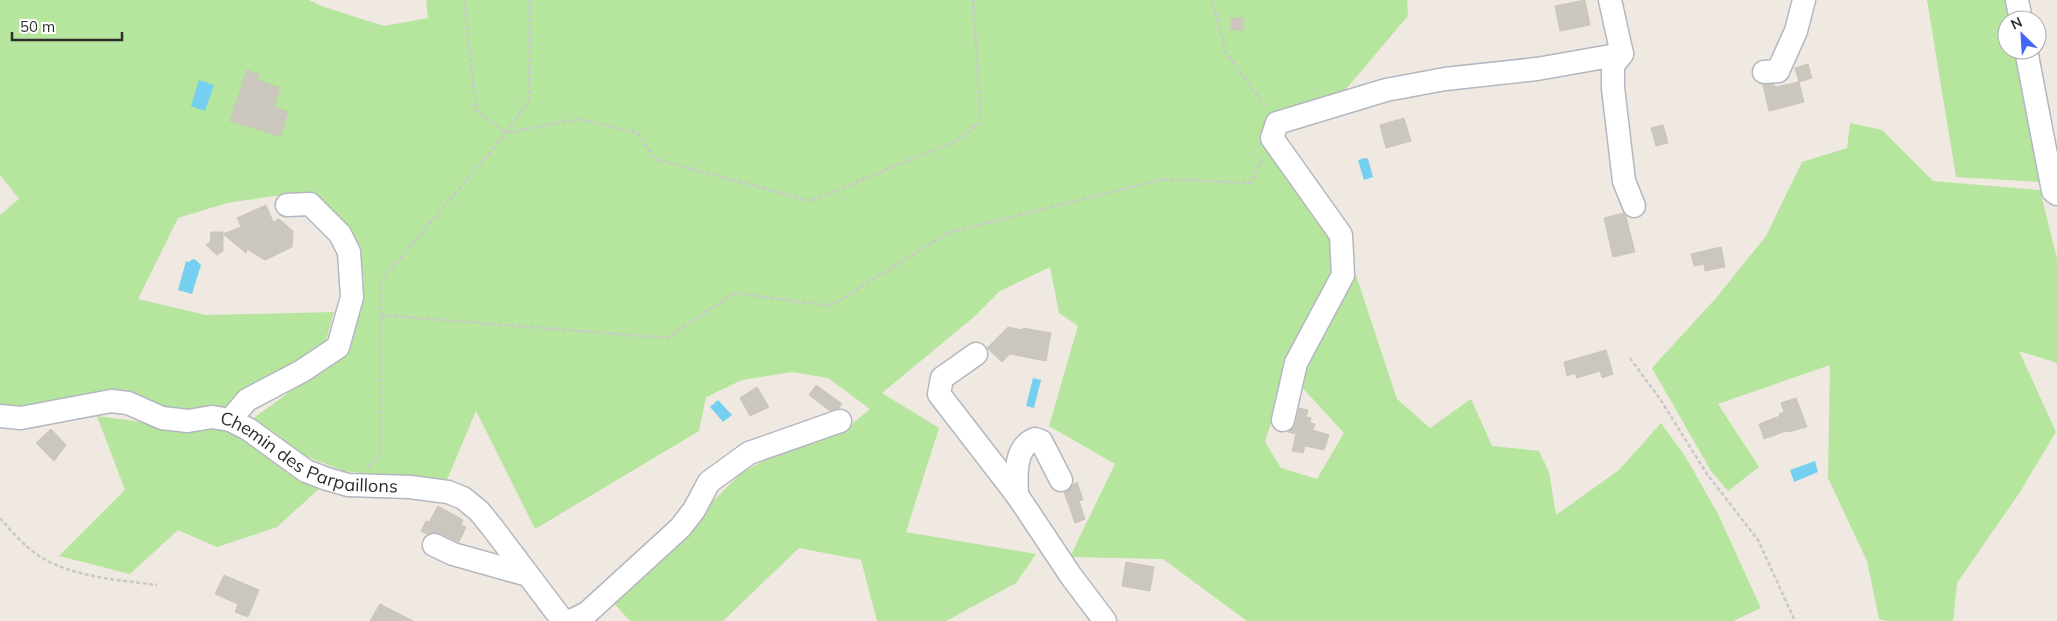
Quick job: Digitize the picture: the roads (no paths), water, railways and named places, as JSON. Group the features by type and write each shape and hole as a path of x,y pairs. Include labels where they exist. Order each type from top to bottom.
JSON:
{"street":[{"path":"1610,0 1622,54"},
{"path":"1764,72 1778,71 1796,31 1804,0"},
{"path":"1283,420 1296,363 1343,274 1341,235 1275,130 1396,88 1445,79 1537,69 1622,54"},
{"path":"1622,54 1613,65 1613,88 1624,181 1634,206"},
{"path":"2028,60 2053,191 2057,194"},
{"path":"230,420 247,400 302,371 338,347 352,297 349,252 340,234 310,204 287,205"},
{"path":"976,354 942,378 939,394 1017,495 1071,576 1105,621"},
{"name":"Chemin des Parpaillons","path":"0,416 21,418 112,401 128,403 162,418 188,421 212,417 230,420 248,429 306,471 348,486 410,487 448,492 464,498 479,511 562,621"},
{"path":"562,621 573,620 587,613 680,528 694,510 709,482 749,454 840,420"},
{"path":"1017,495 1016,471 1020,453 1028,442 1035,439 1041,441 1062,480"},
{"path":"434,545 453,554 528,575"}],"water":[{"path":"199,80 214,85 205,111 191,106"},
{"path":"1368,159 1373,177 1364,180 1358,160"},
{"path":"192,259 201,265 192,294 178,290 186,261 189,262"},
{"path":"1033,378 1041,380 1034,408 1026,406"},
{"path":"718,400 732,415 723,422 710,407"},
{"path":"1815,461 1818,472 1794,482 1790,470"}]}
